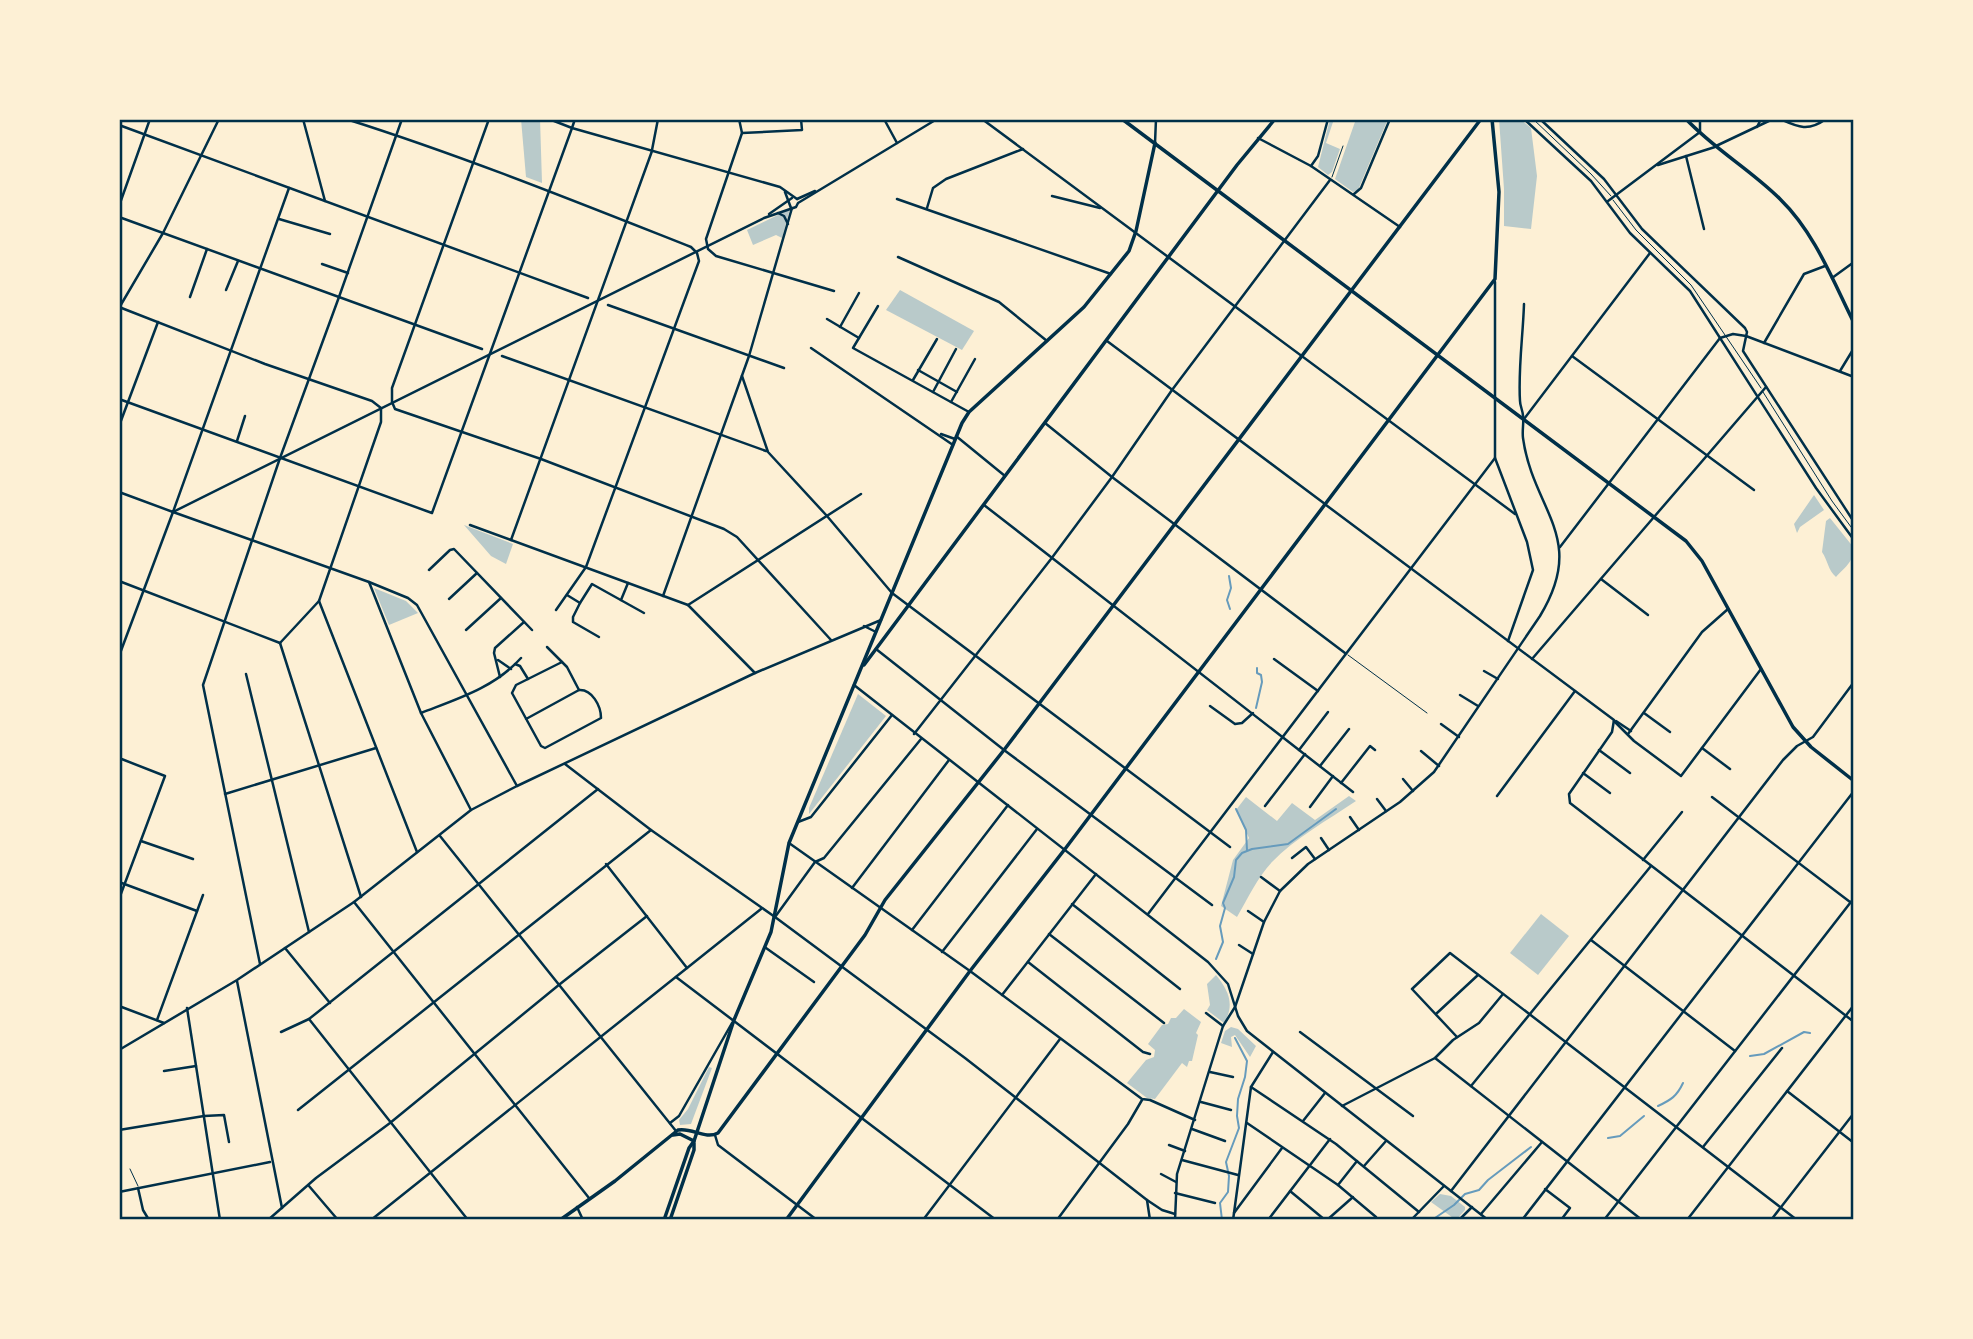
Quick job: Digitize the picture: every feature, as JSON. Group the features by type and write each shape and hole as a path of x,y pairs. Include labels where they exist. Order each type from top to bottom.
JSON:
{"main road":[{"path":"1122,119 1609,483 1695,551 1729,608 1788,721 1805,741 1854,781"},
{"path":"861,670 1218,190 1275,119"},
{"path":"560,1220 677,1131 685,1129 709,1136 715,1135 871,927 881,908 1004,750 1481,119"},
{"path":"786,1220 970,971 1494,279 1499,192 1492,119"},
{"path":"1686,119 1788,207 1807,233 1854,324"},
{"path":"664,1220 689,1148 694,1141 734,1020 766,948 775,917 789,843 796,824 956,438 969,412 1084,307 1129,251 1136,231 1155,143"},
{"path":"881,621 883,629 890,630"},
{"path":"671,1136 680,1134 694,1141"},
{"path":"670,1220 695,1150 694,1141"}],"street":[{"path":"119,206 150,119"},
{"path":"219,119 163,233 119,308 372,401 380,408 381,422 319,601 280,643"},
{"path":"303,119 325,201"},
{"path":"346,119 550,191 627,220 697,251 699,261 586,567 556,610"},
{"path":"260,964 203,685 279,457 340,297 402,119"},
{"path":"489,119 392,388 392,402 398,412 541,459 724,529 737,537 831,640"},
{"path":"549,119 784,190 799,203"},
{"path":"119,399 432,513 575,119"},
{"path":"511,540 652,151 658,119"},
{"path":"739,119 742,133 706,239 707,246 716,256 834,291"},
{"path":"742,133 802,130 801,119"},
{"path":"884,119 897,143"},
{"path":"173,512 764,218 792,208 937,119"},
{"path":"982,119 1515,514"},
{"path":"1155,143 1156,119"},
{"path":"1311,166 1318,156 1328,119"},
{"path":"1354,195 1361,188 1390,119"},
{"path":"1524,119 1591,181 1630,233 1690,291 1831,509 1854,540"},
{"path":"1540,119 1617,194 1642,229 1745,328 1743,351 1764,389 1854,522"},
{"path":"1608,201 1700,132 1702,119"},
{"path":"1757,127 1761,119"},
{"path":"1655,166 1716,146 1773,119"},
{"path":"1780,119 1807,129 1826,119"},
{"path":"119,125 588,298"},
{"path":"1258,138 1311,166 1400,227"},
{"path":"926,209 933,188 946,179 1023,149"},
{"path":"1686,156 1704,229"},
{"path":"914,734 1051,559 1172,390 1330,180"},
{"path":"119,656 289,188"},
{"path":"764,218 788,201 822,189"},
{"path":"663,596 749,356 792,208 784,190"},
{"path":"1052,196 1104,209"},
{"path":"897,199 1111,274"},
{"path":"778,213 784,216 788,224"},
{"path":"119,217 482,349"},
{"path":"278,218 330,234"},
{"path":"190,297 207,249"},
{"path":"1524,419 1650,253"},
{"path":"898,257 999,302 1047,341"},
{"path":"226,290 238,261"},
{"path":"1832,278 1854,262"},
{"path":"322,264 348,273"},
{"path":"1764,343 1803,276 1825,265"},
{"path":"1494,279 1495,458 1527,542 1533,573 1508,641"},
{"path":"840,327 859,293"},
{"path":"1175,1220 1176,1182 1223,1026 1235,1007 1264,922 1280,891 1315,859 1413,791 1438,766 1460,737 1552,594 1558,573 1560,547 1529,463 1523,436 1524,419 1520,402 1524,304"},
{"path":"608,305 784,368"},
{"path":"878,306 853,348 969,412"},
{"path":"827,319 859,338"},
{"path":"119,426 158,322"},
{"path":"1560,547 1720,338 1737,334 1746,336 1854,377"},
{"path":"913,380 937,339"},
{"path":"1107,341 1614,720 1629,732 1634,741 1681,776 1761,669"},
{"path":"811,348 953,445"},
{"path":"1840,370 1854,348"},
{"path":"933,391 956,349"},
{"path":"502,356 768,452"},
{"path":"1572,356 1754,489"},
{"path":"951,402 975,359"},
{"path":"918,370 957,392"},
{"path":"742,376 768,452 892,593 1230,848"},
{"path":"1532,659 1764,389"},
{"path":"1511,410 1520,402"},
{"path":"237,441 245,416"},
{"path":"1045,423 1346,654"},
{"path":"938,433 956,438 1005,476"},
{"path":"1148,915 1495,458"},
{"path":"119,492 408,598 417,606 517,786"},
{"path":"688,605 860,494"},
{"path":"984,505 1353,792"},
{"path":"470,525 688,605 755,673"},
{"path":"429,570 450,550 454,550 532,630"},
{"path":"449,599 477,573"},
{"path":"1601,579 1648,615"},
{"path":"119,581 280,643"},
{"path":"369,582 421,713 471,810"},
{"path":"621,600 628,583"},
{"path":"599,637 573,622 580,603 592,584 644,613"},
{"path":"567,595 580,603"},
{"path":"466,630 501,598"},
{"path":"319,601 417,853"},
{"path":"1629,732 1702,632 1729,608"},
{"path":"119,1050 237,980 354,902 471,810 755,673 881,621"},
{"path":"500,677 495,648 524,622"},
{"path":"864,626 876,632"},
{"path":"280,643 361,897"},
{"path":"547,647 570,672 579,690"},
{"path":"876,649 1004,750 1212,905"},
{"path":"421,713 486,687 521,658"},
{"path":"1274,659 1318,691"},
{"path":"498,660 511,669"},
{"path":"526,719 579,690 589,691 601,711 601,718 545,748 541,746 526,719 512,693 516,685 562,662"},
{"path":"516,664 528,679"},
{"path":"1484,671 1498,679"},
{"path":"246,674 309,932"},
{"path":"1451,1191 1787,755 1813,737 1854,682"},
{"path":"854,685 1097,873 1219,973 1231,990 1240,1021 1247,1031 1488,1220"},
{"path":"1497,796 1575,691"},
{"path":"1460,695 1479,707"},
{"path":"1210,706 1235,724 1245,721 1252,713"},
{"path":"1299,750 1328,712"},
{"path":"1644,713 1670,732"},
{"path":"796,824 811,817 891,715"},
{"path":"1614,720 1612,732 1570,791 1568,798 1572,805 1854,1022"},
{"path":"1441,724 1460,737"},
{"path":"1320,766 1349,729"},
{"path":"775,917 815,862 824,858 921,739"},
{"path":"1341,783 1370,746 1375,750"},
{"path":"225,794 376,748"},
{"path":"1702,748 1730,769"},
{"path":"1599,750 1630,773"},
{"path":"1421,751 1438,766"},
{"path":"1265,806 1305,754"},
{"path":"119,758 165,776 119,899"},
{"path":"852,888 949,760"},
{"path":"565,764 651,830 842,966 1147,1200 1160,1209 1175,1214"},
{"path":"1583,773 1610,793"},
{"path":"1310,807 1333,776"},
{"path":"1403,779 1413,791"},
{"path":"281,1032 309,1019 330,1003 598,789"},
{"path":"1522,1220 1854,790"},
{"path":"1712,797 1852,904"},
{"path":"1377,799 1386,811"},
{"path":"912,930 1008,805"},
{"path":"1643,860 1682,811"},
{"path":"1350,817 1359,830"},
{"path":"942,952 1037,828"},
{"path":"298,1110 651,830"},
{"path":"440,836 677,1131"},
{"path":"1321,838 1329,850"},
{"path":"141,841 193,859"},
{"path":"789,843 970,971 1142,1099 1195,1120"},
{"path":"1292,858 1306,847 1315,859"},
{"path":"606,864 687,968"},
{"path":"1471,1086 1651,866"},
{"path":"1002,995 1097,873"},
{"path":"1261,877 1280,891"},
{"path":"119,882 197,911"},
{"path":"157,1020 203,895"},
{"path":"1604,1220 1854,898"},
{"path":"354,902 590,1199"},
{"path":"1072,904 1180,989"},
{"path":"371,1220 761,909"},
{"path":"1248,911 1264,922"},
{"path":"268,1220 647,916"},
{"path":"1049,934 1164,1023"},
{"path":"1591,940 1735,1052"},
{"path":"1238,945 1253,954"},
{"path":"285,948 330,1003"},
{"path":"766,948 814,982"},
{"path":"1457,1037 1412,989 1450,953 1797,1220"},
{"path":"1028,962 1143,1052 1150,1054"},
{"path":"1436,1014 1478,975"},
{"path":"676,977 996,1220"},
{"path":"237,980 282,1208"},
{"path":"1342,1106 1435,1058 1457,1037 1481,1021 1503,994"},
{"path":"1687,1220 1854,1005"},
{"path":"119,1006 164,1023"},
{"path":"187,1008 220,1220"},
{"path":"1206,1013 1223,1026"},
{"path":"309,1019 468,1220"},
{"path":"670,1123 679,1116 725,1031 734,1020"},
{"path":"1300,1032 1413,1116"},
{"path":"923,1220 1060,1039"},
{"path":"1703,1147 1782,1048"},
{"path":"1233,1220 1251,1087 1273,1052"},
{"path":"1435,1058 1642,1220"},
{"path":"164,1070 197,1066"},
{"path":"1210,1072 1233,1077"},
{"path":"1251,1087 1330,1139 1419,1212"},
{"path":"1787,1091 1854,1143"},
{"path":"1303,1121 1325,1093"},
{"path":"1057,1220 1133,1116 1142,1099"},
{"path":"1201,1101 1231,1110"},
{"path":"1771,1220 1854,1113"},
{"path":"119,1130 224,1115 229,1142"},
{"path":"1247,1123 1338,1185 1374,1218"},
{"path":"1192,1129 1226,1140"},
{"path":"715,1135 718,1145 817,1220"},
{"path":"1268,1220 1330,1139"},
{"path":"1364,1166 1386,1140"},
{"path":"1481,1214 1542,1142"},
{"path":"1168,1145 1185,1151"},
{"path":"1234,1213 1283,1147"},
{"path":"1182,1160 1238,1175"},
{"path":"1338,1185 1357,1161"},
{"path":"119,1192 271,1162"},
{"path":"1161,1174 1176,1182"},
{"path":"309,1186 338,1220"},
{"path":"1412,1220 1444,1186"},
{"path":"138,1188 143,1210 149,1220"},
{"path":"1545,1189 1570,1208 1561,1220"},
{"path":"1290,1191 1326,1220 1353,1197"},
{"path":"1175,1193 1214,1203"},
{"path":"1147,1200 1150,1220"},
{"path":"578,1207 583,1220"},
{"path":"1459,1220 1472,1207"}],"lane":[{"path":"1533,119 1591,174 1636,230 1691,285 1764,389 1832,501 1854,531"},
{"path":"1330,180 1343,146"},
{"path":"1346,654 1427,713"},
{"path":"130,1169 138,1188"}],"shaded area":[{"path":"521,119 540,119 542,183 526,177"},
{"path":"1330,119 1334,119 1326,143 1340,149 1332,172 1328,175 1318,167"},
{"path":"1356,119 1388,119 1358,190 1353,192 1335,179"},
{"path":"1499,119 1520,119 1531,128 1537,176 1531,229 1504,226"},
{"path":"790,209 782,238 776,235 753,245 747,230"},
{"path":"900,290 974,331 962,350 886,310"},
{"path":"1814,495 1824,510 1800,527 1797,533 1794,524"},
{"path":"1830,518 1854,548 1850,561 1836,577 1822,552 1826,521"},
{"path":"464,525 513,544 506,564 491,556"},
{"path":"374,588 406,601 418,613 389,625"},
{"path":"858,694 886,716 809,814 809,808"},
{"path":"1349,796 1356,801 1301,837 1272,862 1257,881 1237,917 1221,906 1233,860 1249,838 1236,810 1246,797 1277,821 1292,803 1315,820"},
{"path":"1541,914 1569,936 1538,975 1510,953"},
{"path":"1216,975 1230,1004 1224,1023 1207,1010 1210,1005 1207,984"},
{"path":"1184,1009 1201,1022 1196,1033 1198,1035 1192,1061 1189,1061 1187,1067 1182,1063 1155,1099 1147,1098 1127,1083 1146,1060 1154,1057 1155,1050 1148,1044 1162,1025 1168,1024 1171,1018 1176,1018"},
{"path":"1231,1027 1238,1029 1256,1046 1250,1057 1235,1035 1231,1037 1232,1047 1221,1043 1225,1031"},
{"path":"709,1067 712,1068 691,1124 680,1125 679,1120 688,1109"},
{"path":"1440,1194 1451,1196 1465,1207 1456,1220 1431,1202"}],"waterway":[{"path":"1229,576 1231,588 1227,600 1230,609"},
{"path":"1256,708 1262,682 1257,668"},
{"path":"1236,809 1246,830 1247,850"},
{"path":"1216,959 1223,942 1220,926 1225,908 1223,903 1234,877 1236,860 1242,853 1252,849 1288,844 1336,809"},
{"path":"1750,1056 1764,1054 1804,1032 1810,1033"},
{"path":"1222,1220 1220,1203 1228,1192 1226,1162 1239,1128 1238,1099 1247,1061 1235,1038"},
{"path":"1658,1106 1673,1097 1683,1083"},
{"path":"1608,1138 1620,1136 1644,1116"},
{"path":"1432,1220 1465,1194 1479,1190 1531,1147"}]}
